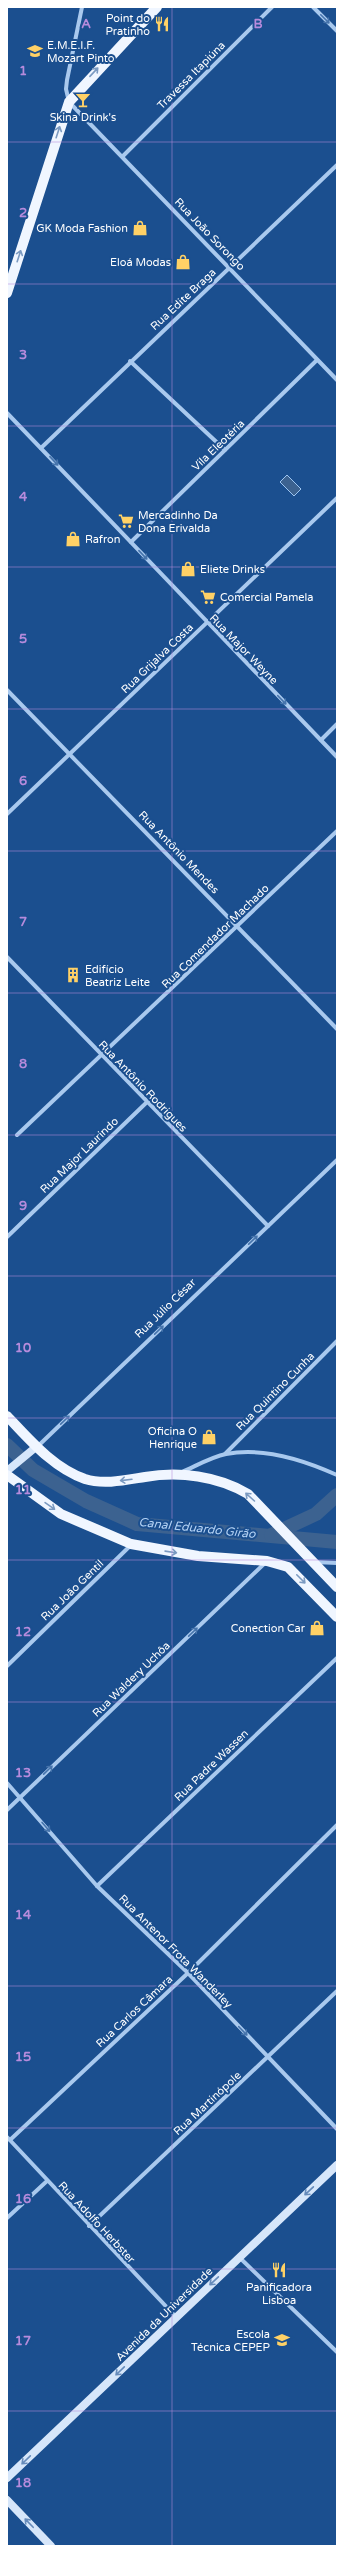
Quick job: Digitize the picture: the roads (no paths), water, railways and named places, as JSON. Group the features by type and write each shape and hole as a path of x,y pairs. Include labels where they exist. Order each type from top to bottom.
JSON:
{"main road":[{"path":"7,293 69,102 157,7"},
{"path":"7,1416 32,1450 71,1472 89,1480 107,1482 174,1475 200,1477 235,1486 248,1494 337,1587"},
{"name":"Rua Júlio César","path":"8,1471 32,1450"},
{"path":"8,1471 61,1514 132,1544 198,1556 267,1561 288,1567 337,1617"},
{"name":"Avenida da Universidade","path":"7,2478 337,2165"},
{"path":"7,2500 51,2546"}],"street":[{"path":"69,102 66,89 67,80 82,7"},
{"name":"Travessa Itapiúna","path":"123,156 272,7"},
{"path":"313,7 337,31"},
{"name":"Rua João Sorongo","path":"69,102 123,156 337,380"},
{"name":"Rua Edite Braga","path":"42,448 130,361 337,165"},
{"name":"Vila Eleotéria","path":"131,542 317,360"},
{"path":"130,361 225,450"},
{"name":"Rua Major Weyne","path":"7,413 42,448 206,623 337,757"},
{"name":"Rua Grijalva Costa","path":"7,814 337,498"},
{"name":"Rua Antônio Mendes","path":"7,690 337,1029"},
{"path":"321,740 337,724"},
{"name":"Rua Comendador Machado","path":"17,1135 337,831"},
{"name":"Rua Antônio Rodrigues","path":"7,957 146,1103 268,1226"},
{"name":"Rua Major Laurindo","path":"7,1236 146,1103"},
{"name":"Rua Júlio César","path":"32,1450 268,1226 335,1165 337,1160"},
{"name":"Rua Quintino Cunha","path":"225,1454 337,1341"},
{"path":"174,1475 225,1454 263,1454 294,1459 337,1475"},
{"name":"Rua João Gentil","path":"7,1666 132,1544"},
{"name":"Rua Waldery Uchôa","path":"7,1810 267,1561"},
{"path":"313,1562 337,1563"},
{"name":"Rua Padre Wassen","path":"97,1886 337,1658"},
{"name":"Rua Antenor Frota Wanderley","path":"7,1783 97,1886 188,1973 337,2129"},
{"name":"Rua Carlos Câmara","path":"8,2139 188,1973 337,1825"},
{"name":"Rua Martinópole","path":"89,2226 337,1991"},
{"name":"Rua Adolfo Herbster","path":"8,2139 176,2317"},
{"path":"7,2218 47,2181"},
{"path":"239,2258 337,2352"}],"water":[{"path":"287,475 301,489 294,496 280,482"}],"waterway":[{"name":"Canal Eduardo Girão","path":"7,1445 33,1470 86,1501 137,1524 337,1542"},
{"path":"271,1535 316,1514 337,1495"}],"place":[{"name":"Point do Pratinho","path":"162,24"},
{"name":"E.M.E.I.F. Mozart Pinto","path":"35,51"},
{"name":"Skina Drink's","path":"83,100"},
{"name":"GK Moda Fashion","path":"140,228"},
{"name":"Eloá Modas","path":"183,262"},
{"name":"Mercadinho Da Dona Erivalda","path":"126,521"},
{"name":"Rafron","path":"73,539"},
{"name":"Eliete Drinks","path":"188,569"},
{"name":"Comercial Pamela","path":"208,597"},
{"name":"Edifício Beatriz Leite","path":"73,975"},
{"name":"Oficina O Henrique","path":"209,1437"},
{"name":"Conection Car","path":"317,1628"},
{"name":"Panificadora Lisboa","path":"279,2270"},
{"name":"Escola Técnica CEPEP","path":"282,2340"}]}
